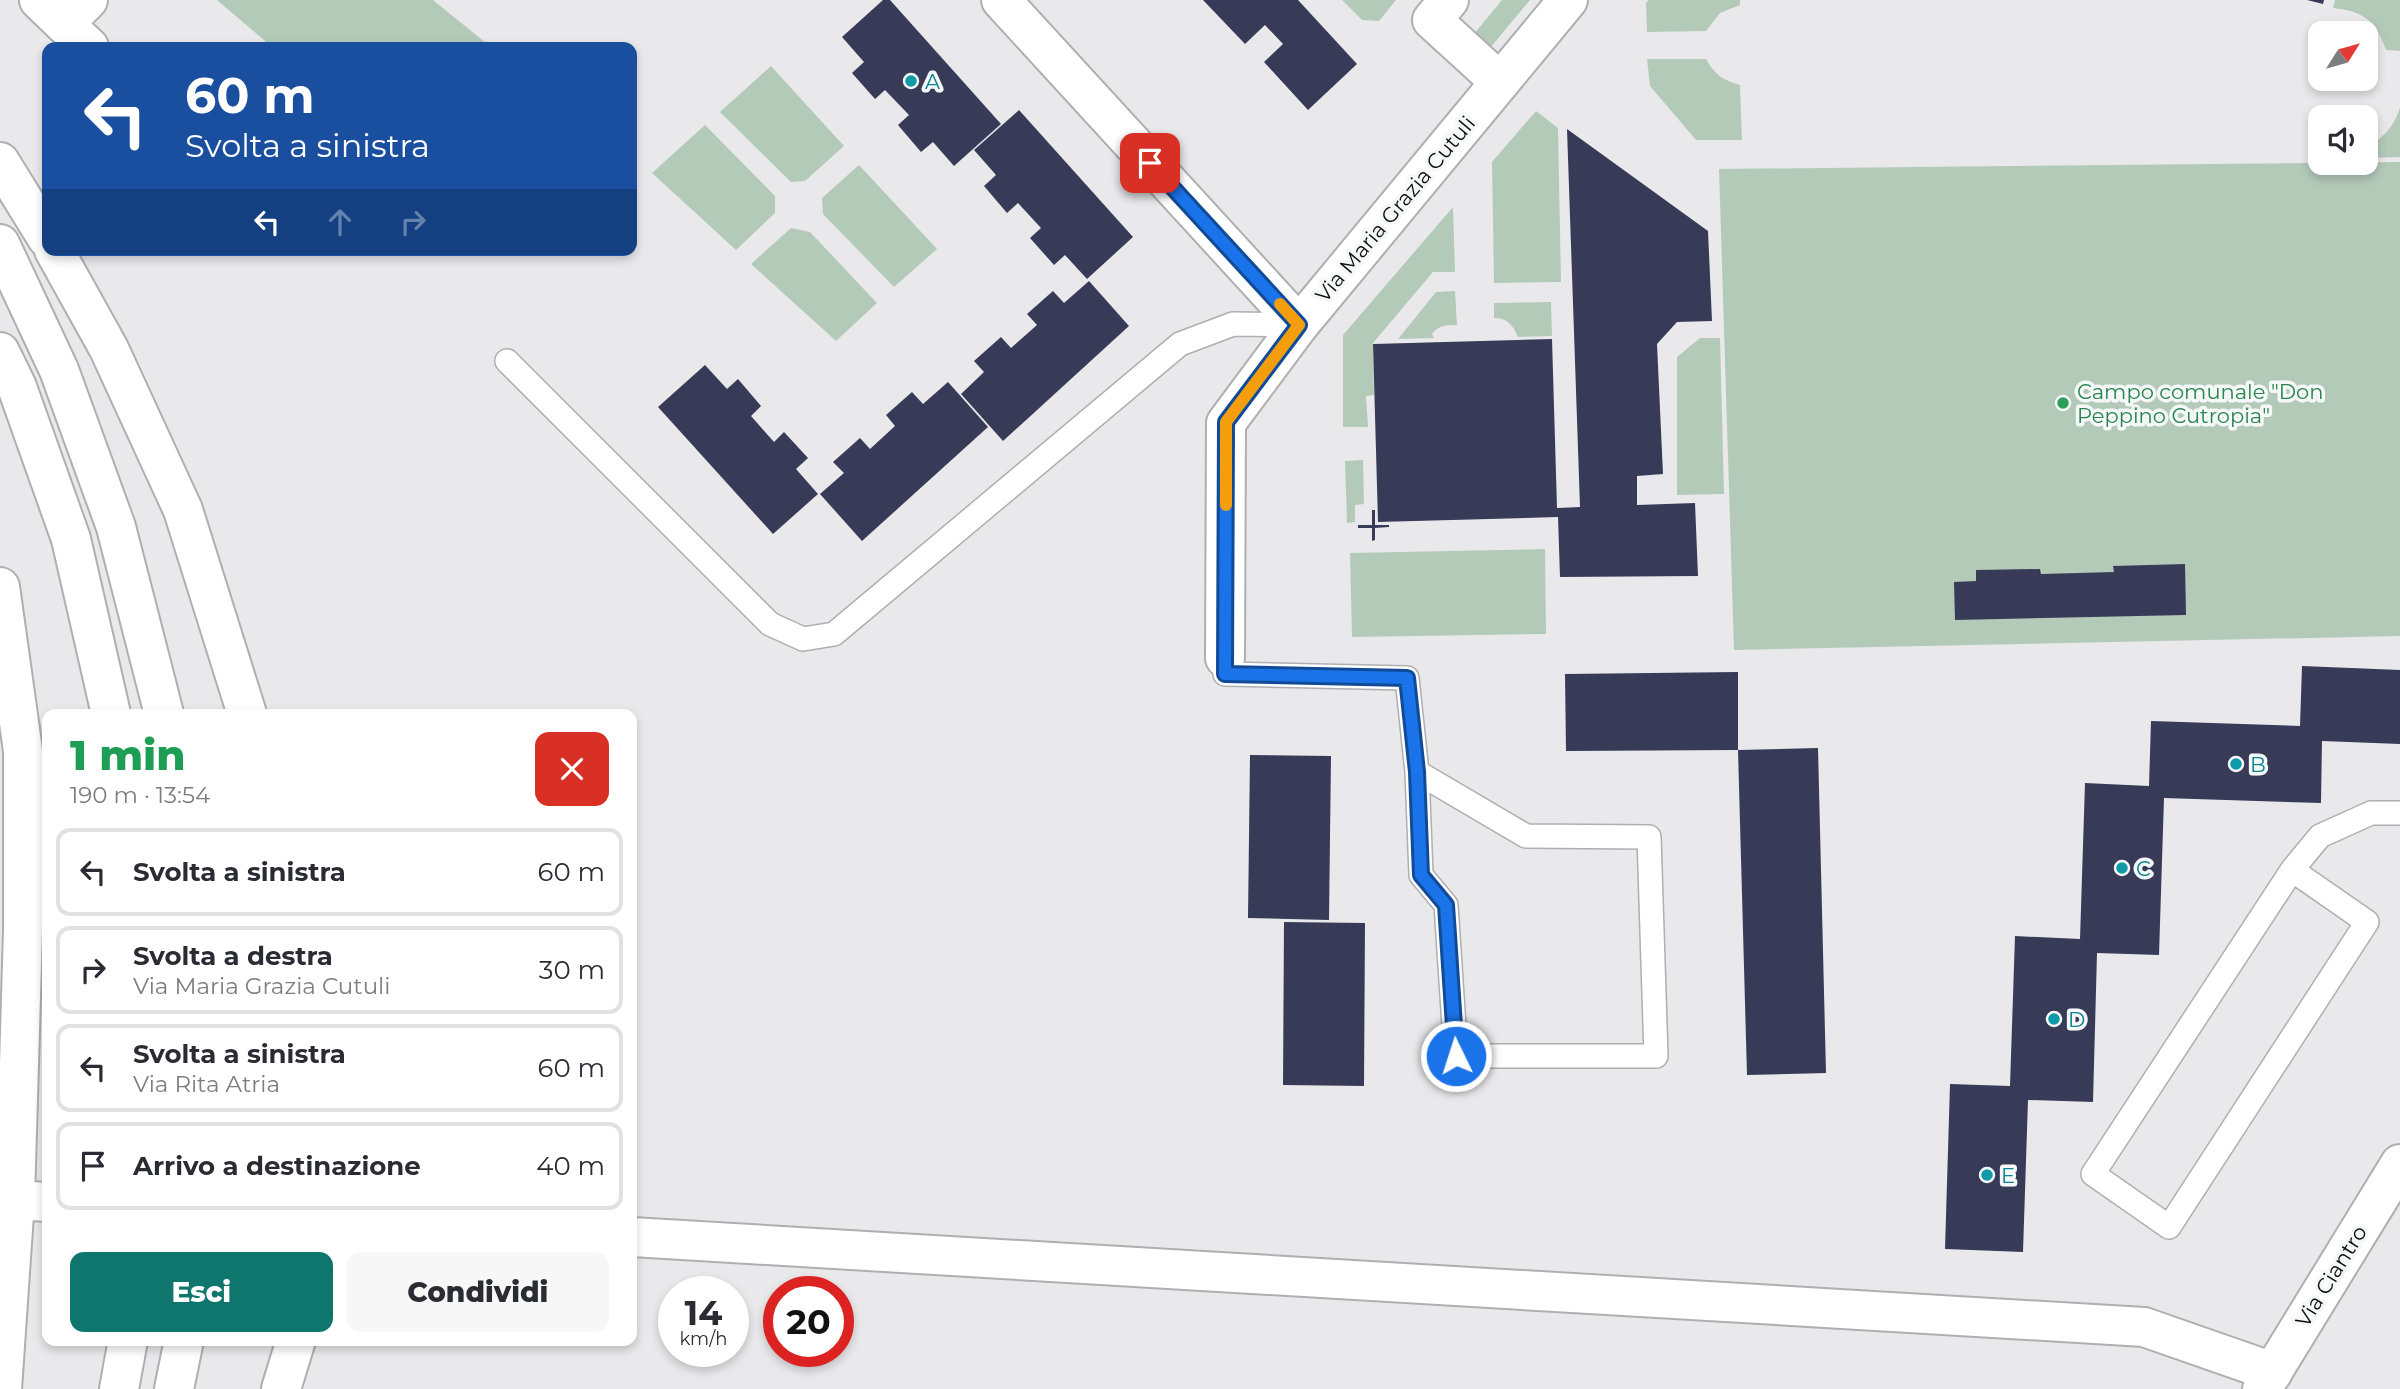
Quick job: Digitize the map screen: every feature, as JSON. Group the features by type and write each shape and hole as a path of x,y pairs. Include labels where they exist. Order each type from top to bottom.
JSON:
{"street":[{"path":"1001,0 1299,325"},
{"path":"1449,0 1432,20 1500,82"},
{"name":"Via Maria Grazia Cutuli","path":"1225,666 1226,422 1299,325 1568,0"},
{"path":"0,162 42,231"},
{"path":"0,244 60,370 116,527 163,709"},
{"path":"57,256 109,349 183,510 245,709"},
{"path":"0,352 17,387 71,539 110,709"},
{"path":"0,587 23,751 23,930 31,1201 2,1389"},
{"name":"Via Ciantro","path":"2267,1380 2400,1164"},
{"path":"637,1237 2144,1326 2267,1380"},
{"path":"119,1389 127,1346"},
{"path":"174,1389 183,1346"},
{"path":"281,1389 294,1346"}],"lane":[{"path":"507,360 769,624 803,639 834,634 1180,344 1233,324 1299,325"},
{"path":"1225,666 1407,678 1417,772 1421,875 1446,905 1456,1056 1656,1056 1649,837 1526,836 1417,772"},
{"path":"2292,870 2367,922 2169,1227 2093,1174 2292,870 2320,836 2371,813 2400,813"}],"green space":[{"path":"217,0 433,0 485,42 266,42"},
{"path":"1342,0 1396,0 1379,21 1362,20"},
{"path":"1502,0 1530,0 1490,48 1474,34"},
{"path":"1649,0 1740,0 1740,5 1720,13 1706,31 1647,32 1646,3"},
{"path":"2335,0 2400,0 2400,51 2386,50 2378,32 2378,21 2369,21 2353,12 2333,8"},
{"path":"1647,59 1706,59 1720,76 1740,85 1742,140 1696,140 1650,86"},
{"path":"771,66 844,146 805,181 791,182 720,112"},
{"path":"2400,107 2400,157 2378,158 2378,139 2395,120"},
{"path":"1536,111 1558,128 1561,282 1494,283 1492,162"},
{"path":"705,125 775,196 775,213 736,250 652,173"},
{"name":"Campo comunale \"Don Peppino Cutropia\"","path":"2378,162 2400,162 2400,636 1734,650 1719,169 2308,163 2308,175 2378,175"},
{"path":"859,165 937,249 894,287 823,214 822,198"},
{"path":"1453,207 1455,272 1433,272 1373,343 1374,395 1366,396 1368,427 1343,427 1343,335"},
{"path":"791,228 810,232 877,303 836,341 751,264"},
{"path":"1455,291 1457,325 1440,327 1432,334 1434,338 1398,339 1436,292"},
{"path":"1551,302 1552,336 1518,337 1509,323 1494,318 1494,303"},
{"path":"1700,338 1720,338 1724,494 1677,495 1677,357"},
{"path":"1363,460 1364,504 1355,505 1355,522 1347,523 1345,461"},
{"path":"1545,549 1546,634 1352,637 1350,553"}],"building":[{"name":"A","path":"883,0 890,0 1001,124 954,166 933,142 921,152 898,125 909,115 885,90 875,99 852,73 864,62 842,37"},
{"path":"1203,0 1298,0 1357,64 1308,110 1264,62 1283,44 1265,25 1245,44"},
{"path":"2307,0 2324,0 2323,4"},
{"path":"1019,110 1133,237 1087,279 1065,255 1054,265 1030,238 1041,228 1018,203 1007,213 984,186 996,175 974,150"},
{"path":"1567,129 1708,231 1712,321 1677,322 1657,344 1663,474 1637,476 1637,505 1695,503 1698,576 1560,577 1558,517 1378,522 1373,344 1552,339 1557,508 1580,507"},
{"path":"1089,281 1129,326 1003,441 961,394 984,372 974,361 1001,337 1011,348 1037,325 1027,314 1053,291 1064,303"},
{"path":"705,365 727,389 738,379 761,406 751,416 774,442 784,432 808,458 796,469 818,494 773,534 658,407"},
{"path":"948,382 988,427 862,541 820,494 844,473 833,462 860,438 870,449 895,426 886,415 912,392 923,404"},
{"path":"1372,510 1375,510 1375,525 1389,527 1375,528 1375,540 1372,541 1372,528 1358,528 1358,525 1372,525"},
{"path":"2185,564 2186,615 1955,620 1954,582 1976,581 1976,570 2040,569 2041,574 2114,572 2113,566"},
{"path":"2302,666 2400,670 2400,744 2322,741 2321,803 2164,798 2159,955 2097,953 2093,1102 2028,1100 2023,1252 1945,1249 1950,1084 2010,1086 2015,936 2080,939 2085,783 2149,786 2151,721 2300,726"},
{"path":"1738,672 1738,750 1566,751 1565,674"},
{"path":"1818,748 1826,1073 1747,1075 1738,750"},
{"path":"1250,755 1331,756 1329,920 1248,918"},
{"path":"1284,922 1365,923 1364,1086 1283,1085"}],"slow traffic":[{"path":"1226,505 1226,422 1299,325 1280,304"}],"place":[{"name":"A","path":"911,81"},
{"name":"Campo comunale \"Don Peppino Cutropia\"","path":"2063,403"},
{"name":"B","path":"2236,764"},
{"name":"C","path":"2122,868"},
{"name":"D","path":"2054,1019"},
{"name":"E","path":"1987,1175"}],"route":[{"path":"1150,163 1299,325 1226,422 1225,674 1407,678 1417,772 1421,875 1446,905 1456,1056"}]}
